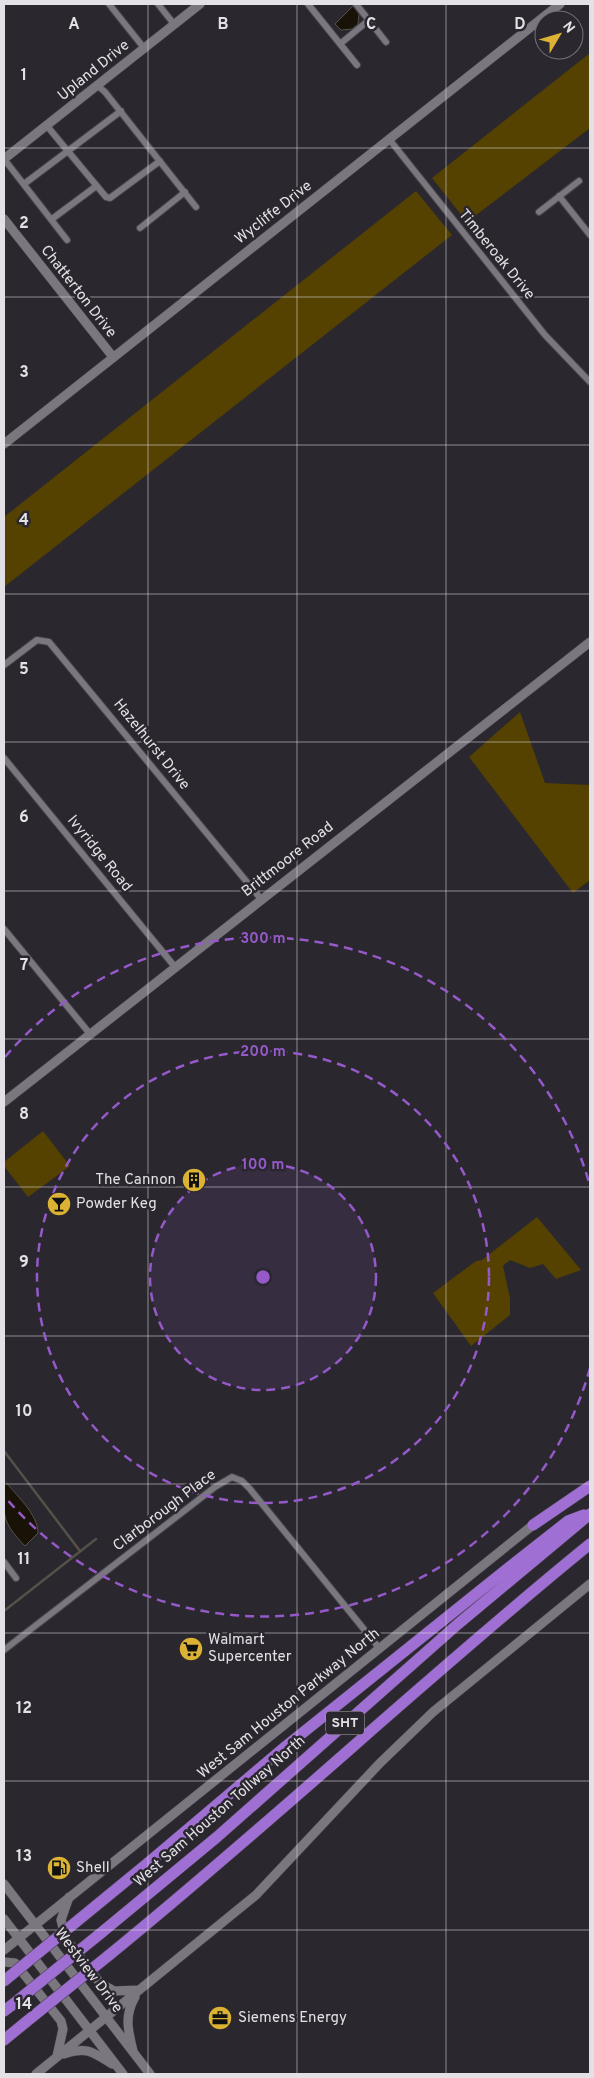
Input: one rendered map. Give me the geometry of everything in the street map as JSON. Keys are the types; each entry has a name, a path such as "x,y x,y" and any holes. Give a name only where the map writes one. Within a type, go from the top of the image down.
{"highway":[{"path":"533,1525 590,1486"},
{"path":"4,1981 148,1864 285,1747 514,1563 568,1521 590,1513"},
{"name":"West Sam Houston Tollway North","path":"8,2008 216,1837 458,1624 590,1513"},
{"name":"SHT","path":"4,2040 228,1857 460,1652 590,1544"}],"main road":[{"name":"Upland Drive","path":"4,159 200,4"},
{"name":"Wycliffe Drive","path":"4,444 560,4"},
{"name":"Chatterton Drive","path":"4,219 113,357"},
{"name":"Brittmoore Road","path":"4,1102 590,642"},
{"name":"West Sam Houston Parkway North","path":"4,1950 35,1923 380,1649 590,1479"},
{"path":"36,2074 256,1895 380,1763 433,1712 590,1584"},
{"name":"Westview Drive","path":"4,1884 105,2018 150,2074"},
{"path":"69,1896 61,1920 66,1939 100,1983 114,1991 139,1990"},
{"path":"4,1920 121,2071"},
{"path":"4,1962 15,1963 61,2021 63,2029 57,2056"},
{"path":"134,2054 126,2018 139,1990"},
{"path":"57,2056 83,2049 94,2053 121,2071"}],"street":[{"path":"110,4 144,48"},
{"path":"158,4 174,24"},
{"path":"308,4 357,65"},
{"path":"356,4 386,42"},
{"path":"340,44 369,20"},
{"path":"98,86 121,111 196,207"},
{"path":"24,184 121,111"},
{"path":"47,126 95,187 106,197 110,198 160,161"},
{"name":"Timberoak Drive","path":"389,139 545,335 590,382"},
{"path":"4,159 67,240"},
{"path":"539,212 579,181"},
{"path":"52,219 95,187"},
{"path":"140,228 184,192"},
{"path":"559,196 590,235"},
{"name":"Hazelhurst Drive","path":"4,665 37,640 49,642 261,899"},
{"name":"Ivyridge Road","path":"4,758 175,967"},
{"path":"4,929 90,1034"},
{"name":"Clarborough Place","path":"4,1650 219,1484 232,1477 242,1481 250,1489 380,1649"},
{"path":"4,1562 16,1578"}],"shaded area":[{"path":"353,6 359,14 358,24 352,29 341,30 335,24"},
{"path":"590,53 590,128 467,222 432,178 581,60 584,60"},
{"path":"416,191 452,235 4,587 4,517"},
{"path":"520,712 545,783 590,785 590,880 573,893 469,757"},
{"path":"43,1131 70,1166 28,1197 4,1166 4,1162"},
{"path":"537,1217 581,1270 556,1279 543,1264 530,1268 510,1260 503,1266 510,1298 510,1315 471,1346 433,1293 476,1261 482,1260"},
{"path":"4,1480 20,1498 37,1526 38,1533 25,1546 7,1523 4,1509"}],"waterway":[{"path":"4,1451 80,1551"},
{"path":"4,1611 96,1539"}],"place":[{"name":"The Cannon","path":"194,1180"},
{"name":"Powder Keg","path":"59,1204"},
{"name":"Walmart Supercenter","path":"191,1649"},
{"name":"Shell","path":"59,1868"},
{"name":"Siemens Energy","path":"220,2018"}]}
